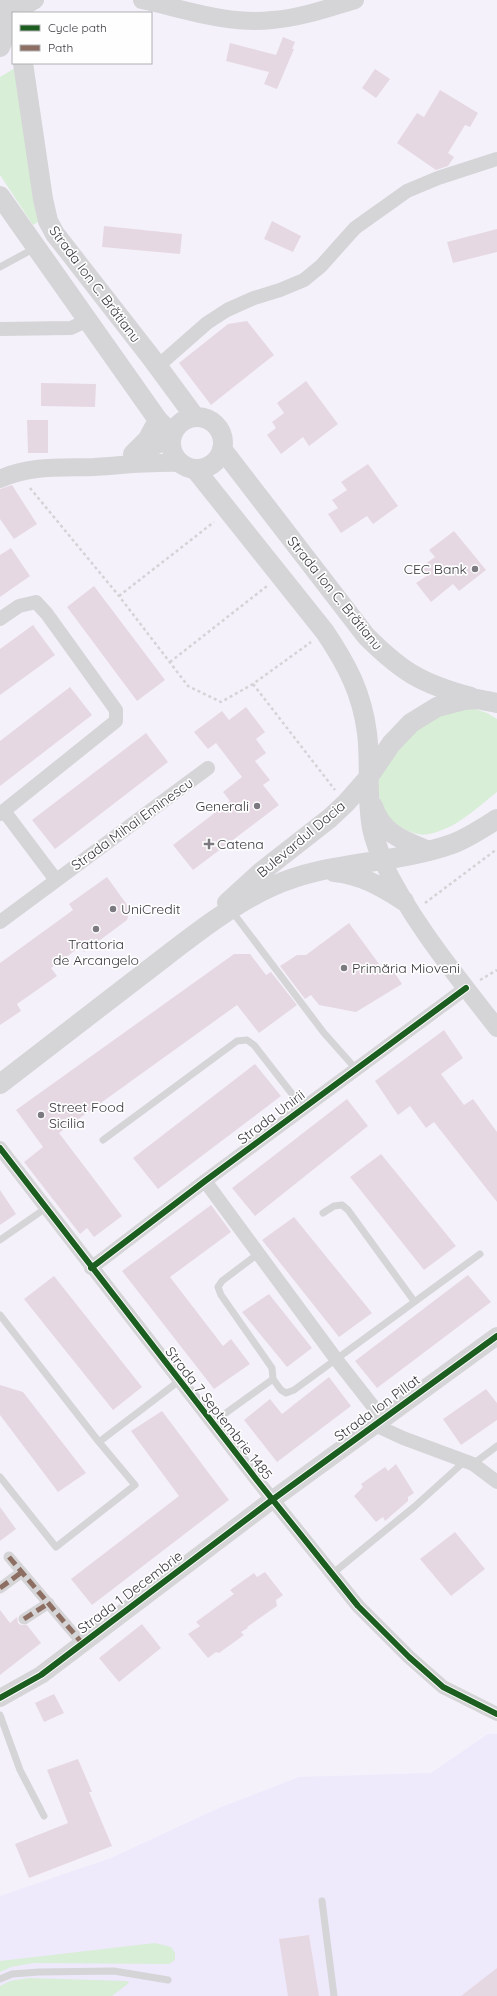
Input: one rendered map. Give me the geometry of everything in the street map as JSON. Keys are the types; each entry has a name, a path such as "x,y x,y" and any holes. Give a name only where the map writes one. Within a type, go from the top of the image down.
{"main road":[{"path":"0,47 10,19"},
{"name":"Strada Ion C. Brătianu","path":"23,64 43,199 48,221 55,234 158,366 195,417"},
{"name":"Strada Ion C. Brătianu","path":"0,196 158,420 172,437"},
{"path":"36,248 55,234"},
{"path":"188,466 210,466 218,459 222,449 222,435 216,425 208,420 195,417 183,421 172,437 172,452 188,466 228,511 325,632 347,666 359,697 367,733 368,786 372,829 382,860"},
{"path":"126,460 148,440 158,420"},
{"name":"Strada Ion C. Brătianu","path":"222,449 361,630 388,658 409,674 428,684 491,703"},
{"name":"Bulevardul Dacia","path":"183,943 261,872 368,786 391,744 411,723 437,707 464,700 491,703"},
{"path":"368,786 374,810 385,828 399,839 428,851"},
{"name":"Bulevardul Dacia","path":"0,1084 183,943 231,910 270,887 316,871 428,851 453,843 481,829 497,818"},
{"path":"316,871 339,872 362,878 384,888 408,907"}],"street":[{"path":"19,12 35,0"},
{"path":"142,0 228,19 254,21 272,20 304,14 355,0"},
{"path":"158,366 208,323 227,310 254,298 280,290 304,280 321,266 355,228 407,192 438,178 497,159"},
{"path":"0,329 50,330 71,328 88,320"},
{"path":"126,460 172,437"},
{"path":"0,479 31,469 126,460 188,466"},
{"path":"0,619 19,606 36,602 47,614 116,710 116,721 2,813 56,880"},
{"name":"Strada Mihai Eminescu","path":"0,922 208,768"},
{"path":"382,860 408,907 466,988 497,1028"},
{"name":"Strada Unirii","path":"91,1268 303,1108 466,988"},
{"name":"Strada 7 Septembrie 1485","path":"0,1148 91,1268 272,1500 358,1606 409,1657 443,1687 497,1714"},
{"name":"Strada Ion Pillat","path":"206,1181 336,1360 379,1422"},
{"name":"Strada Ion Pillat","path":"272,1500 497,1336"},
{"path":"379,1422 403,1438 469,1463 497,1482"},
{"name":"Strada 1 Decembrie","path":"0,1698 41,1675 272,1500"},
{"path":"9,1557 82,1643"},
{"path":"0,1588 22,1572"},
{"path":"24,1619 49,1603"}],"lane":[{"path":"0,267 36,248"},
{"path":"231,910 324,1033 356,1069"},
{"path":"102,1140 236,1041 247,1040 254,1045 303,1108"},
{"path":"323,1213 334,1206 342,1205 348,1210 414,1301"},
{"path":"0,1240 46,1208"},
{"path":"259,1253 222,1281 218,1287 221,1295 272,1368 272,1379 281,1390 286,1393 294,1390 336,1360 414,1301 480,1254"},
{"path":"0,1315 99,1442 135,1485 56,1547 0,1477"},
{"path":"212,1423 272,1379"},
{"path":"99,1442 179,1381"},
{"path":"332,1574 469,1463 497,1446"},
{"path":"0,1715 20,1770 44,1816"},
{"path":"322,1901 334,1996"},
{"path":"0,1979 12,1974 39,1972 114,1971 168,1980"}],"path":[{"path":"20,472 29,487 119,596 188,686 221,702 253,684 325,632"},
{"path":"119,596 228,511"},
{"path":"170,662 280,575"},
{"path":"253,684 346,803"},
{"path":"408,907 497,849"}],"shaded area":[{"path":"488,1734 497,1734 497,1996 0,1996 0,1896 111,1858 219,1808 299,1777 431,1773"}],"green space":[{"path":"15,68 38,222 33,225 0,175 0,77"},
{"path":"473,708 487,713 497,719 497,792 471,813 449,827 424,835 409,832 394,822 383,807 378,789 382,771 396,751 426,723 448,711"},
{"path":"155,1943 171,1947 175,1953 175,1960 169,1964 33,1963 11,1967 0,1972 0,1961"},
{"path":"29,1978 127,1981 129,1983 112,1996 0,1996 0,1986 10,1981"}],"building":[{"path":"283,37 295,42 292,49 294,49 277,89 264,84 269,72 226,61 230,43 276,55"},
{"path":"375,69 390,79 376,98 362,88"},
{"path":"440,90 478,113 470,127 465,125 448,153 454,157 448,166 436,170 397,143 417,113 424,117"},
{"path":"272,221 301,236 293,252 264,239"},
{"path":"104,226 182,234 180,254 102,247"},
{"path":"497,229 497,252 453,263 447,242"},
{"path":"247,321 274,355 211,405 179,363 228,324"},
{"path":"306,381 338,424 309,446 303,437 281,454 267,435 276,428 272,422 284,413 277,403"},
{"path":"41,383 96,384 95,407 41,406"},
{"path":"27,420 48,420 48,453 28,453"},
{"path":"368,464 398,506 373,524 367,516 341,533 328,514 338,508 332,500 347,490 341,482"},
{"path":"12,485 37,524 14,539 0,519 0,489"},
{"path":"454,531 486,570 459,591 453,584 431,602 416,583 428,575 421,567 435,557 429,550"},
{"path":"11,548 30,576 0,597 0,555"},
{"path":"94,586 165,680 137,701 67,607"},
{"path":"33,625 55,655 0,695 0,649"},
{"path":"70,687 92,715 0,786 0,741"},
{"path":"246,707 265,732 256,739 266,753 255,761 270,780 263,785 279,805 193,870 173,845 230,801 223,792 242,777 216,743 208,749 194,732 222,711 229,720"},
{"path":"146,733 168,762 55,849 32,820"},
{"path":"107,877 130,909 127,920 84,952 80,947 51,968 57,976 17,1004 21,1011 0,1025 0,963 73,910 69,904"},
{"path":"349,923 382,968 392,969 402,984 356,1012 319,1005 311,995 305,999 280,966 297,955 306,955"},
{"path":"234,954 250,954 266,975 271,972 297,1005 259,1033 237,1005 59,1133 122,1216 94,1237 87,1228 80,1234 24,1162 43,1147 16,1110"},
{"path":"444,1030 463,1058 441,1074 464,1105 473,1099 497,1132 497,1202 434,1122 426,1128 410,1106 398,1115 375,1081"},
{"path":"255,1064 281,1096 158,1189 133,1158"},
{"path":"347,1099 368,1126 255,1216 232,1188"},
{"path":"381,1154 456,1246 424,1270 350,1177"},
{"path":"0,1190 16,1214 0,1225"},
{"path":"211,1205 231,1232 170,1277 223,1346 231,1339 250,1364 214,1389 122,1271"},
{"path":"294,1217 372,1313 339,1337 262,1240"},
{"path":"468,1275 491,1302 377,1388 355,1361"},
{"path":"54,1276 142,1387 113,1410 24,1299"},
{"path":"269,1294 312,1348 287,1367 242,1312"},
{"path":"329,1377 351,1406 277,1462 244,1420 270,1399 282,1414"},
{"path":"0,1385 23,1392 86,1473 58,1492 0,1415"},
{"path":"486,1389 497,1403 497,1420 461,1445 443,1419"},
{"path":"162,1411 229,1500 92,1605 71,1579 179,1496 131,1431"},
{"path":"396,1464 414,1493 408,1497 408,1501 385,1521 383,1517 376,1522 354,1496 363,1487 361,1484 385,1467 388,1471"},
{"path":"0,1507 16,1529 0,1541"},
{"path":"455,1532 485,1569 451,1596 420,1559"},
{"path":"265,1572 283,1595 276,1600 277,1606 241,1632 244,1635 219,1653 216,1652 208,1658 188,1634 200,1626 196,1622 234,1594 230,1590 254,1573 257,1577"},
{"path":"0,1610 10,1623 17,1617 18,1623 21,1625 27,1625 41,1643 0,1675"},
{"path":"142,1624 161,1648 119,1682 99,1658"},
{"path":"54,1694 64,1713 44,1722 35,1703"},
{"path":"78,1759 92,1792 89,1792 112,1846 29,1878 15,1844 68,1823 47,1770"},
{"path":"309,1935 319,1996 288,1996 279,1939"},
{"path":"497,1968 497,1996 461,1996"}],"marked path":[{"path":"9,1557 82,1643"},
{"path":"0,1588 22,1572"},
{"path":"24,1619 49,1603"}],"cycle path":[{"path":"91,1268 205,1181 466,988"},
{"path":"0,1148 256,1479 358,1606 409,1657 443,1687 497,1714"},
{"path":"0,1698 41,1675 272,1500 497,1336"}],"place":[{"name":"CEC Bank","path":"475,569"},
{"name":"Generali","path":"257,806"},
{"name":"Catena","path":"209,844"},
{"name":"UniCredit","path":"113,909"},
{"name":"Trattoria de Arcangelo","path":"96,929"},
{"name":"Primăria Mioveni","path":"344,968"},
{"name":"Street Food Sicilia","path":"41,1115"}]}
